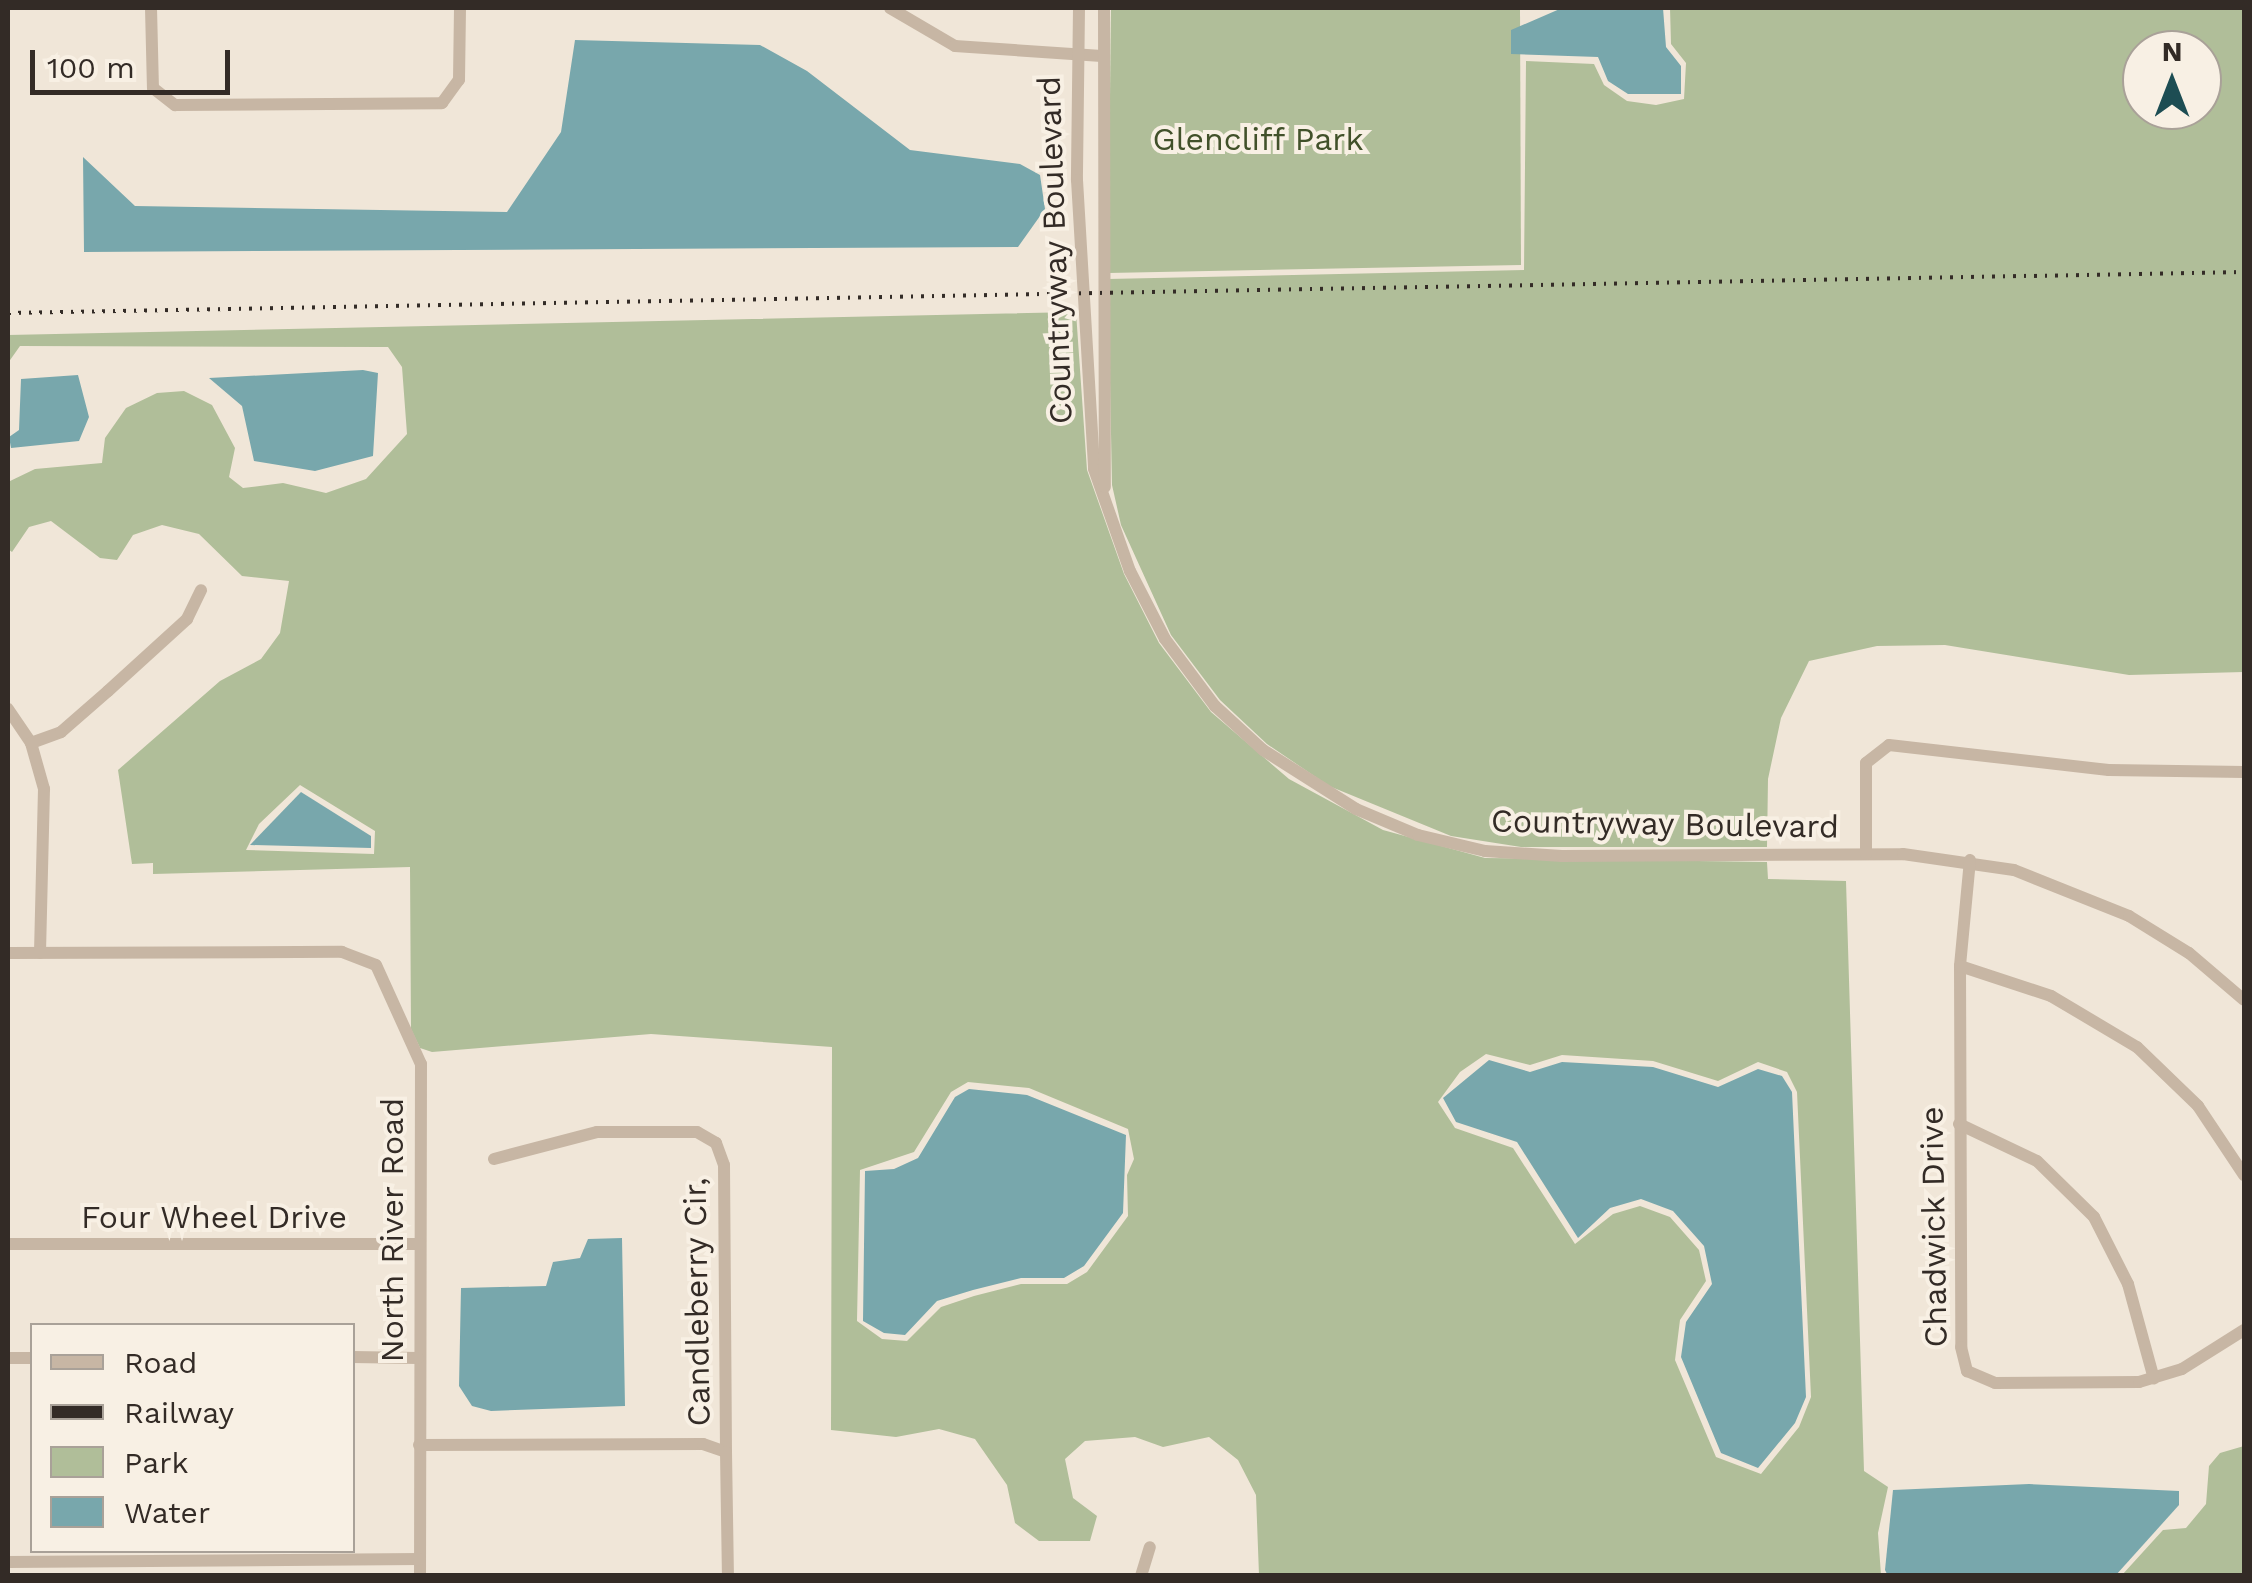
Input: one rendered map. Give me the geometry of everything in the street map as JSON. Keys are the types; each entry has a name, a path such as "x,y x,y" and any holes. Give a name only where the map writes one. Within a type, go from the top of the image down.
{"street":[{"path":"151,8 153,88 175,106 442,103 459,80 460,8"},
{"path":"890,8 956,46 1102,56"},
{"name":"Countryway Boulevard","path":"1079,8 1076,56 1086,412 1094,468 1105,487 1130,571 1165,639 1206,694 1278,762 1356,810 1450,844 1520,855 1866,854 1970,860 2055,882 2130,916 2189,953 2244,1000"},
{"name":"Countryway Boulevard","path":"1104,8 1105,487"},
{"path":"31,743 60,732 187,620 201,590"},
{"path":"8,709 31,743 44,789 40,953"},
{"path":"1866,854 1866,763 1888,746 2109,770 2244,772"},
{"name":"Chadwick Drive","path":"1970,860 1960,966 1959,1124 1961,1348 1967,1372 1995,1383 2154,1379 2244,1330"},
{"name":"North River Road","path":"8,953 342,952 376,965 421,1064 420,1576"},
{"path":"1960,966 2051,996 2137,1046 2198,1106 2244,1174"},
{"path":"1959,1124 2037,1161 2094,1218 2128,1284 2154,1379"},
{"name":"Candleberry Cir,","path":"494,1159 598,1132 697,1132 716,1144 724,1165 726,1452"},
{"name":"Four Wheel Drive","path":"8,1244 420,1244"},
{"path":"355,1357 418,1358"},
{"path":"419,1445 703,1444 726,1452 728,1576"},
{"path":"1141,1576 1150,1546"},
{"path":"8,1562 420,1559"}],"green space":[{"name":"Glencliff Park","path":"1111,8 1520,8 1521,265 1108,273"},
{"path":"1670,8 2244,8 2244,672 2129,675 1945,645 1877,646 1809,661 1781,718 1768,779 1767,847 1521,847 1451,836 1329,786 1267,744 1220,700 1171,635 1121,525 1112,485 1108,279 1524,270 1526,61 1594,64 1604,85 1627,101 1656,105 1684,99 1686,63 1671,44"},
{"path":"1076,312 1087,470 1124,574 1159,643 1211,712 1289,779 1383,830 1485,858 1767,862 1768,879 1846,881 1864,1471 1888,1487 1878,1533 1881,1575 1259,1575 1256,1495 1238,1460 1209,1437 1163,1447 1135,1437 1085,1441 1065,1459 1073,1498 1097,1516 1090,1541 1039,1541 1015,1523 1007,1485 975,1439 939,1429 896,1437 831,1430 832,1047 651,1034 432,1052 420,1048 411,1029 410,867 153,874 153,863 132,864 118,770 220,681 261,659 280,633 289,581 242,576 199,534 162,525 133,535 117,560 100,558 51,521 29,527 12,552 8,549 8,482 35,469 102,463 105,438 126,408 157,393 184,391 212,405 235,448 229,477 243,488 283,483 326,493 366,479 407,434 402,367 388,347 20,346 8,363 8,335","holes":["300,785 375,831 374,854 246,850 259,824","1486,1054 1530,1065 1562,1055 1653,1061 1718,1081 1758,1062 1787,1072 1797,1092 1811,1397 1799,1427 1761,1474 1716,1457 1675,1360 1680,1320 1706,1281 1699,1250 1670,1217 1640,1206 1613,1214 1575,1244 1513,1148 1455,1128 1438,1102 1460,1072","968,1082 1029,1088 1128,1129 1134,1159 1127,1175 1128,1216 1087,1272 1067,1284 1021,1284 974,1296 941,1307 907,1341 882,1339 857,1321 860,1170 914,1152 951,1092"]},
{"path":"2244,1446 2244,1575 2122,1575 2163,1530 2186,1528 2206,1504 2209,1466 2220,1453"}],"water":[{"path":"1562,8 1663,8 1666,47 1681,66 1681,94 1628,94 1608,81 1598,57 1511,54 1511,30"},
{"path":"575,40 760,45 807,71 910,150 1020,164 1040,175 1045,209 1018,247 84,252 83,157 135,206 507,212 561,132"},
{"path":"363,370 378,373 373,456 315,471 254,461 242,406 209,378"},
{"path":"78,375 89,417 79,441 11,448 9,437 19,430 21,379"},
{"path":"301,792 371,836 371,848 250,845"},
{"path":"1489,1060 1530,1072 1562,1062 1653,1067 1718,1087 1758,1069 1782,1076 1792,1092 1806,1397 1795,1423 1758,1468 1721,1453 1681,1357 1686,1322 1712,1284 1704,1246 1673,1211 1641,1199 1610,1208 1578,1238 1517,1142 1456,1122 1443,1098"},
{"path":"969,1089 1027,1095 1126,1135 1123,1213 1084,1266 1064,1278 1021,1278 937,1301 905,1335 884,1333 863,1321 865,1171 894,1169 918,1158 955,1097"},
{"path":"622,1238 625,1406 491,1411 472,1406 459,1386 461,1288 546,1286 553,1262 580,1258 588,1239"},
{"path":"2029,1484 2179,1491 2179,1505 2116,1575 1888,1576 1885,1570 1893,1490"}],"railway":[{"path":"8,313 2244,272"}]}
